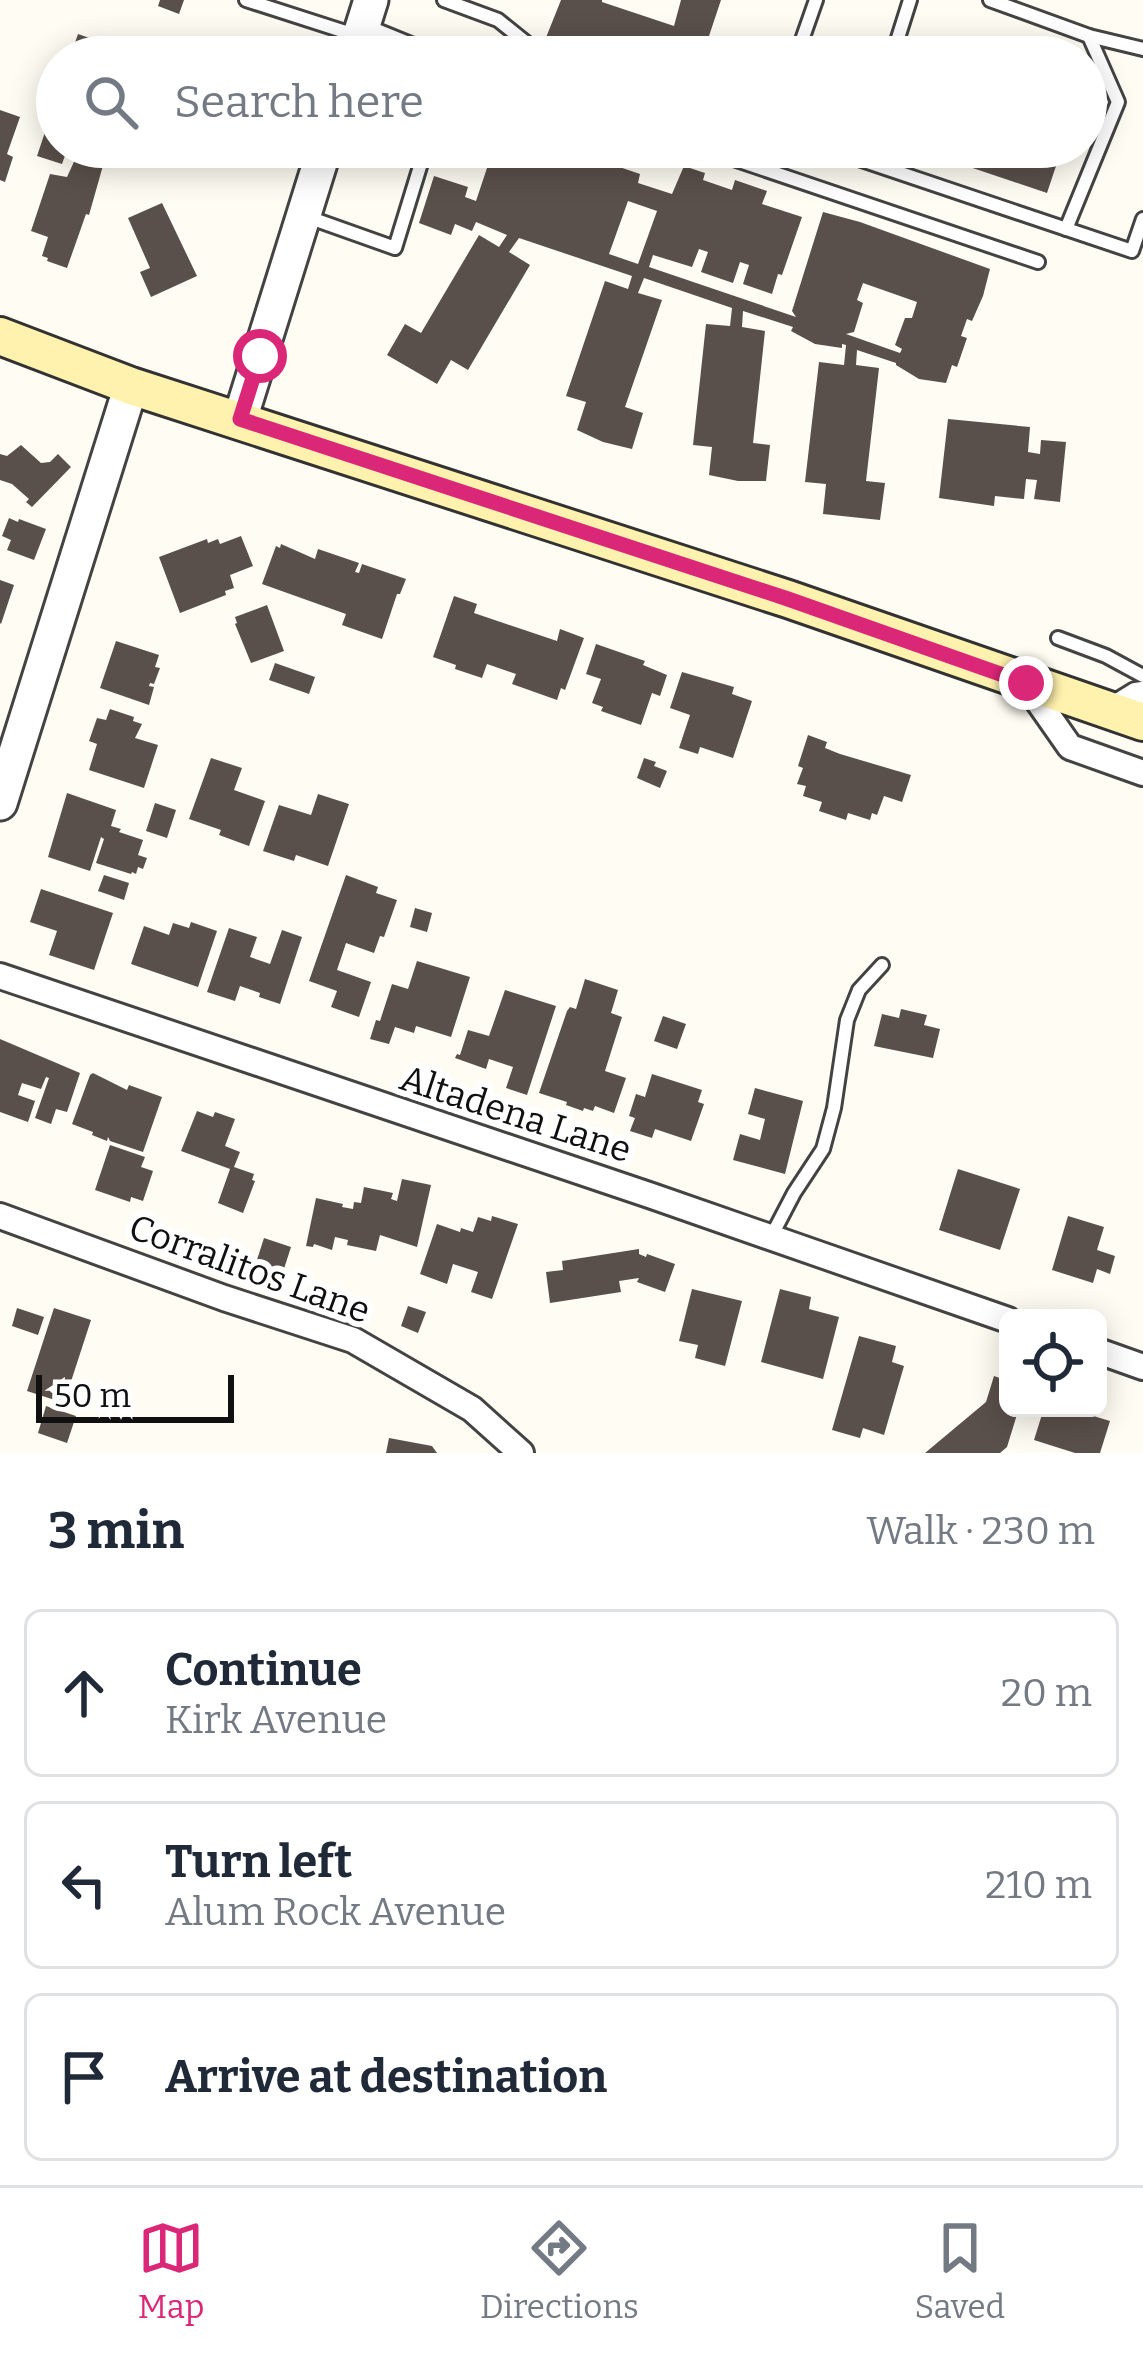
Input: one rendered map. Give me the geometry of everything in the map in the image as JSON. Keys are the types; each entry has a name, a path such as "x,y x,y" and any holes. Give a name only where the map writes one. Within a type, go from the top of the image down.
{"main road":[{"path":"0,336 131,386 788,599 1127,717"}],"street":[{"path":"240,419 319,168"},
{"path":"0,803 131,386"},
{"path":"1026,683 1070,747 1143,772"},
{"path":"1127,717 1136,695 1143,694"},
{"name":"Altadena Lane","path":"0,976 999,1317"},
{"name":"Corralitos Lane","path":"0,1216 353,1340 472,1409 521,1453"},
{"path":"1107,1354 1143,1367"}],"lane":[{"path":"246,0 362,29"},
{"path":"444,0 498,20 518,36"},
{"path":"803,36 816,0"},
{"path":"899,36 910,0"},
{"path":"991,0 1089,36"},
{"path":"1107,40 1143,49"},
{"path":"1107,77 1118,102 1107,129"},
{"path":"304,215 395,248 420,168"},
{"path":"760,168 1038,262"},
{"path":"903,168 1132,251 1143,219"},
{"path":"1066,229 1091,168"},
{"path":"1058,638 1143,676"},
{"path":"771,1237 823,1149 847,1020 859,990 882,965"}],"building":[{"path":"160,0 184,0 179,14 158,6"},
{"path":"561,0 602,0 674,26 681,0 721,0 709,36 547,36"},
{"path":"0,110 20,117 7,154 13,157 5,182 0,180"},
{"path":"71,168 102,168 67,268 42,256 48,237 31,231 50,174 67,177"},
{"path":"487,168 622,168 640,174 638,183 672,194 683,168 690,168 705,173 703,180 732,190 735,180 767,191 762,204 802,217 772,294 743,284 749,265 740,262 733,283 701,272 708,252 699,249 692,267 653,255 649,267 796,317 792,311 823,212 990,269 983,296 961,336 967,338 957,367 952,365 946,383 919,379 896,363 857,350 856,365 879,368 866,481 885,483 880,520 823,514 826,484 805,482 819,362 844,365 846,345 815,344 791,331 793,327 743,311 742,327 765,331 753,443 770,445 766,481 709,475 712,447 693,445 706,324 730,326 732,308 644,278 638,293 662,300 625,407 643,413 632,449 577,430 586,402 566,396 605,281 628,289 632,276 519,238 509,252 530,265 468,370 451,360 437,384 387,355 405,324 421,333 479,235 499,247 507,235 476,222 472,231 455,224 451,235 419,223 434,176 468,187 465,197 476,201","holes":["628,201 657,211 638,264 609,254","863,283 917,302 895,345 902,349 900,353 846,334 854,332 863,303 857,300"]},
{"path":"973,168 1055,168 1047,193"},
{"path":"162,203 197,276 151,297 140,272 150,268 128,218"},
{"path":"948,419 1030,427 1028,452 1040,454 1041,440 1066,442 1060,502 1034,499 1037,480 1026,479 1024,499 995,496 994,506 939,498"},
{"path":"21,445 41,463 58,454 71,467 32,507 12,484 0,480 0,454 7,456"},
{"path":"9,518 46,529 34,560 7,550 11,540 2,536"},
{"path":"241,536 253,566 230,575 234,588 225,591 226,595 180,613 159,557 207,539 208,543 218,539 220,544"},
{"path":"276,546 315,559 318,549 359,563 355,572 359,573 362,564 406,579 382,639 342,625 346,614 262,584"},
{"path":"0,580 14,585 1,624 0,623"},
{"path":"454,596 477,604 474,613 557,641 560,629 584,638 557,700 512,684 516,674 487,664 482,678 433,657"},
{"path":"267,605 284,651 251,663 235,617"},
{"path":"116,641 159,655 155,667 160,668 149,686 154,687 149,705 100,688"},
{"path":"596,644 645,661 643,665 667,675 660,696 652,693 641,725 601,711 603,707 592,703 601,679 586,674"},
{"path":"275,663 315,677 309,694 269,680"},
{"path":"682,672 734,687 732,694 752,701 733,758 700,747 698,754 679,748 690,715 670,708"},
{"path":"110,709 142,724 135,738 158,745 144,788 89,770 97,744 89,741 97,718 106,720"},
{"path":"808,735 827,742 825,748 840,754 911,775 902,802 884,796 870,820 848,813 846,820 819,811 822,802 803,796 806,786 797,784"},
{"path":"211,758 242,768 234,790 265,801 249,846 189,819"},
{"path":"644,758 667,771 660,788 637,778"},
{"path":"67,793 116,810 111,826 143,840 138,855 147,858 143,869 138,867 131,874 96,863 101,837 90,871 48,857"},
{"path":"318,794 349,804 328,866 263,851 279,805 311,815"},
{"path":"155,803 176,810 167,838 146,831"},
{"path":"104,875 129,883 124,900 98,891"},
{"path":"346,875 397,900 374,953 346,943 337,970 371,982 359,1017 331,1007 337,991 309,981"},
{"path":"41,889 113,913 94,970 49,955 57,931 30,922"},
{"path":"415,908 432,913 427,932 410,927"},
{"path":"191,922 217,931 198,987 131,964 144,926 169,935 173,923 189,928"},
{"path":"229,928 257,937 250,957 270,964 282,930 302,937 280,1004 240,986 235,1001 207,992"},
{"path":"417,961 470,977 451,1037 416,1026 414,1033 395,1027 389,1044 370,1039 392,984 408,989"},
{"path":"585,979 618,990 611,1013 622,1017 605,1071 626,1078 614,1113 595,1106 593,1111 583,1111 539,1093 567,1011 576,1009"},
{"path":"505,990 556,1006 527,1095 506,1088 513,1067 489,1059 486,1069 455,1058 468,1030 489,1036"},
{"path":"901,1009 927,1015 924,1025 940,1029 933,1058 874,1046 882,1014 899,1018"},
{"path":"663,1016 686,1024 677,1049 654,1041"},
{"path":"0,1039 80,1073 67,1112 56,1109 51,1124 35,1118 46,1077 41,1089 22,1083 18,1095 35,1101 28,1122 0,1112"},
{"path":"93,1073 127,1090 129,1085 162,1097 143,1152 72,1124"},
{"path":"652,1074 702,1090 698,1102 704,1104 691,1141 655,1129 652,1138 630,1131 636,1094 645,1097"},
{"path":"755,1088 803,1101 785,1174 733,1160 740,1134 760,1140 765,1119 748,1114"},
{"path":"197,1111 235,1119 225,1146 240,1152 234,1167 254,1174 255,1181 243,1213 218,1203 230,1169 181,1151"},
{"path":"110,1145 145,1157 141,1167 153,1171 143,1201 131,1197 130,1202 95,1190"},
{"path":"958,1169 1020,1189 1000,1250 939,1230"},
{"path":"402,1179 431,1185 417,1247 380,1235 376,1251 347,1245 348,1240 335,1237 332,1250 306,1246 316,1198 353,1209 354,1202 361,1203 364,1187 393,1193 391,1199 397,1201"},
{"path":"492,1216 518,1224 492,1299 471,1292 478,1272 453,1264 447,1284 420,1274 437,1224 473,1232 478,1217 491,1221"},
{"path":"1068,1216 1104,1227 1097,1250 1115,1256 1110,1274 1097,1269 1093,1283 1052,1270"},
{"path":"264,1238 291,1247 282,1275 255,1266"},
{"path":"639,1249 646,1257 675,1264 665,1292 637,1282 639,1278 619,1281 621,1292 550,1303 546,1272 563,1270 562,1261"},
{"path":"692,1289 742,1301 725,1366 695,1358 698,1345 679,1341"},
{"path":"780,1289 811,1297 809,1309 839,1317 823,1379 761,1362"},
{"path":"408,1306 426,1312 418,1333 401,1326"},
{"path":"17,1308 44,1317 38,1335 12,1326"},
{"path":"54,1308 91,1320 64,1403 27,1391"},
{"path":"859,1336 896,1346 892,1362 904,1366 884,1435 863,1428 860,1438 832,1430"},
{"path":"994,1376 999,1378 999,1417 1016,1417 1007,1447 1000,1453 925,1453 986,1402"},
{"path":"46,1406 76,1416 67,1443 38,1433"},
{"path":"1041,1417 1110,1421 1100,1453 1075,1453 1034,1440"},
{"path":"389,1438 432,1446 437,1453 386,1453"}],"route":[{"path":"260,356 240,419 788,599 1026,683"}]}
